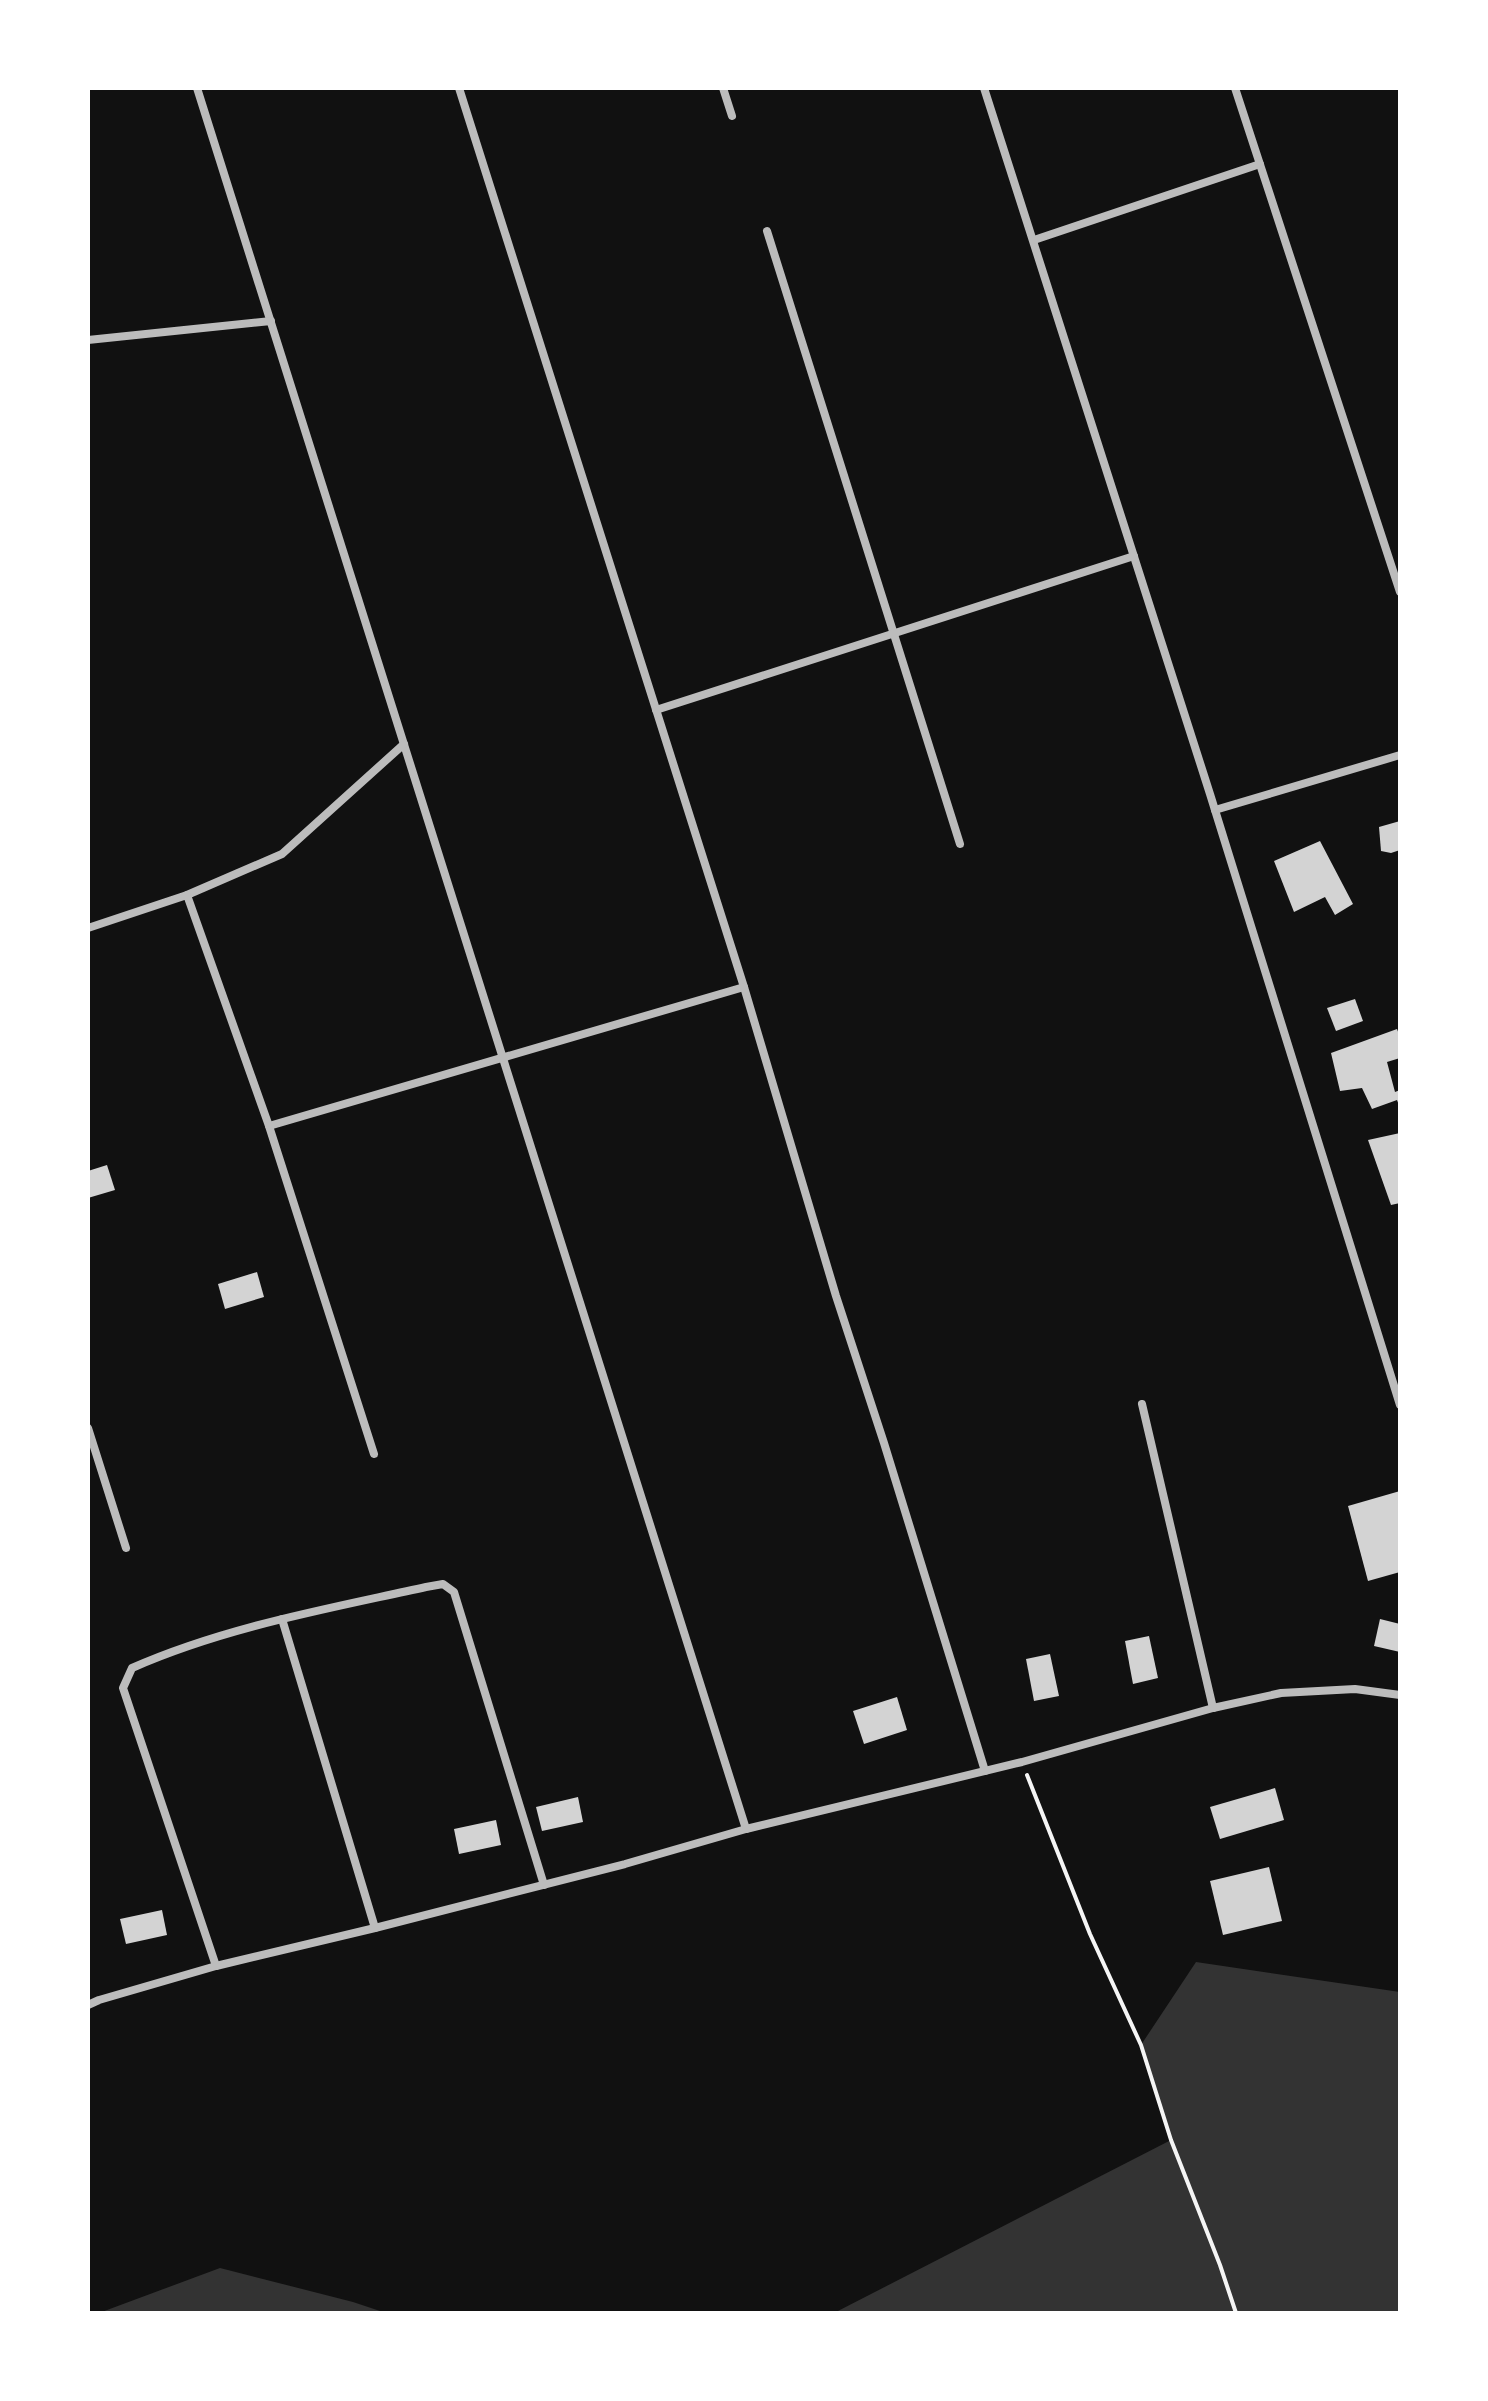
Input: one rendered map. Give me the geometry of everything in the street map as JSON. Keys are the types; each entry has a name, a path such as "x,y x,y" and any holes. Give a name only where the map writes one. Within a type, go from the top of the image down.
{"street":[{"path":"197,88 746,1829"},
{"path":"459,88 744,987 836,1296 985,1771"},
{"path":"723,88 732,116"},
{"path":"984,88 1215,810 1400,1405"},
{"path":"1235,88 1400,592"},
{"path":"1034,240 1260,164"},
{"path":"767,231 960,844"},
{"path":"88,340 271,321"},
{"path":"656,710 1134,556"},
{"path":"88,928 187,895 282,854 404,744"},
{"path":"1215,810 1400,755"},
{"path":"187,895 269,1126 374,1454"},
{"path":"269,1126 744,987"},
{"path":"1142,1404 1213,1708"},
{"path":"88,1428 126,1548"},
{"path":"216,1966 123,1688 132,1668 175,1649 282,1619 443,1584 454,1592 544,1885"},
{"path":"282,1619 375,1928"},
{"path":"88,2005 216,1966 544,1885 746,1829 1022,1762 1213,1708 1281,1693 1355,1689 1400,1695"}],"path":[{"path":"1022,1762 1090,1934 1141,2045 1171,2140 1236,2313"}],"shaded area":[{"path":"1196,1962 1400,1992 1400,2313 834,2313 1171,2140 1141,2045"},
{"path":"220,2268 353,2302 386,2313 99,2313"}],"building":[{"path":"1400,821 1400,850 1391,853 1381,851 1379,827"},
{"path":"1320,841 1353,904 1335,915 1325,897 1294,912 1274,861"},
{"path":"1355,999 1363,1021 1336,1031 1327,1008"},
{"path":"1397,1029 1400,1058 1387,1062 1395,1092 1400,1090 1400,1108 1397,1100 1372,1109 1362,1088 1340,1091 1331,1053"},
{"path":"1400,1133 1400,1203 1391,1205 1368,1140"},
{"path":"107,1165 115,1190 88,1198 88,1171"},
{"path":"257,1272 264,1297 225,1309 218,1284"},
{"path":"1400,1491 1400,1572 1368,1581 1348,1506"},
{"path":"1380,1619 1400,1624 1400,1652 1374,1646"},
{"path":"1149,1636 1158,1678 1133,1684 1125,1641"},
{"path":"1050,1654 1059,1696 1034,1701 1026,1659"},
{"path":"897,1697 907,1730 864,1744 853,1711"},
{"path":"1275,1788 1284,1820 1220,1839 1210,1807"},
{"path":"578,1797 583,1822 542,1831 536,1807"},
{"path":"496,1820 501,1845 459,1854 454,1829"},
{"path":"1269,1867 1282,1921 1223,1935 1210,1881"},
{"path":"162,1910 167,1935 126,1944 120,1919"}]}
